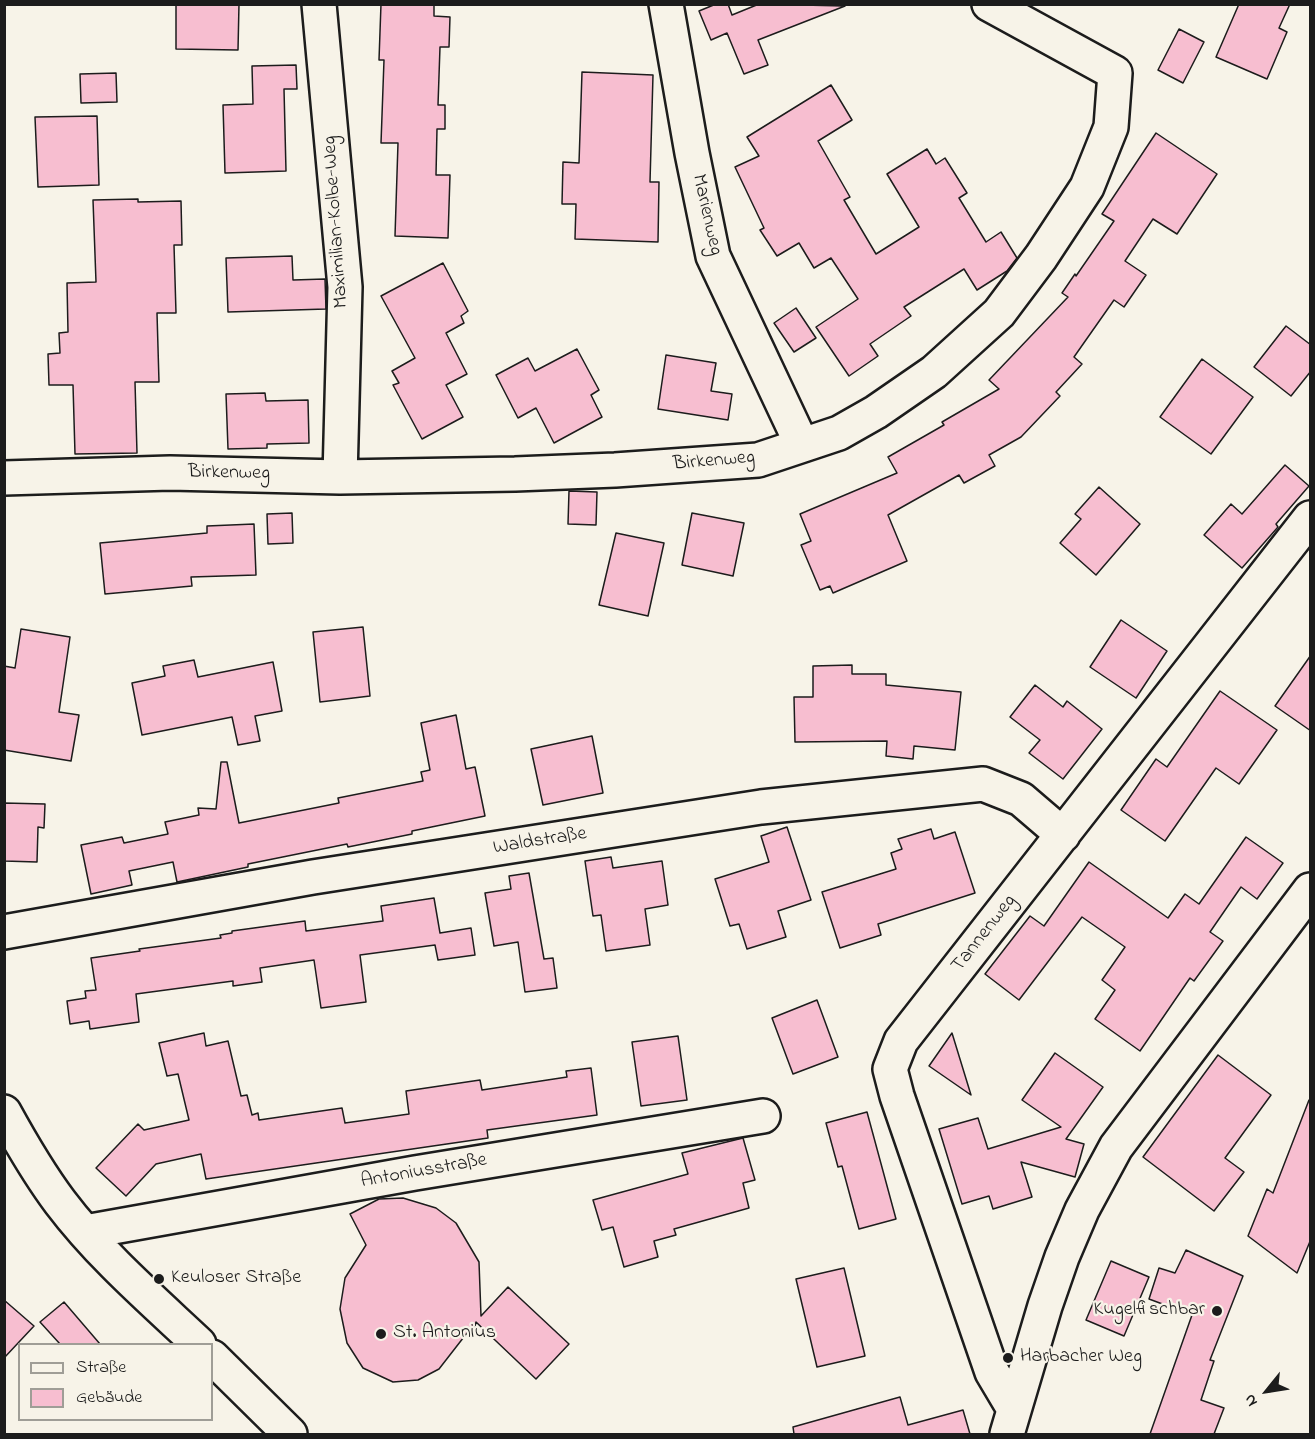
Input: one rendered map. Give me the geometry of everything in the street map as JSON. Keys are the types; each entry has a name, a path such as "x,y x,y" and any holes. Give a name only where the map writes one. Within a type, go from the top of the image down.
{"street":[{"name":"Maximilian-Kolbe-Weg","path":"319,4 345,287 340,477"},
{"name":"Marienweg","path":"666,4 692,153 713,255 802,445"},
{"name":"Birkenweg","path":"4,478 170,473 340,477 515,474 758,460 839,433 876,412 934,372 999,313 1041,257 1088,187 1111,127 1114,73 989,4"},
{"name":"Tannenweg","path":"1010,1421 905,1119 890,1069 901,1041 1311,518"},
{"name":"Waldstraße","path":"4,932 313,877 761,807 983,784 1021,799 1063,835"},
{"path":"1010,1421 1062,1257 1082,1210 1116,1147 1311,890"},
{"name":"Antoniusstraße","path":"85,1232 415,1173 763,1116"},
{"path":"7,1124 54,1194 85,1232 198,1343"},
{"path":"213,1358 290,1434"}],"building":[{"path":"176,4 239,4 238,50 176,49"},
{"path":"381,4 434,4 434,16 450,17 449,47 440,47 438,105 445,105 445,129 437,129 436,175 450,175 448,238 395,236 398,143 381,143 384,60 379,60"},
{"path":"716,4 728,4 732,15 759,4 845,6 758,40 768,65 744,74 727,33 711,40 699,11"},
{"path":"1239,4 1290,4 1279,28 1287,32 1267,79 1216,57"},
{"path":"1179,29 1204,42 1183,83 1158,70"},
{"path":"296,65 297,89 284,89 286,171 225,173 223,105 253,104 252,66"},
{"path":"582,72 653,75 650,182 659,182 658,242 575,239 576,204 562,204 563,162 579,163"},
{"path":"116,73 117,102 81,103 80,74"},
{"path":"831,85 852,120 818,141 850,197 844,200 876,254 919,227 887,174 927,149 936,164 945,158 967,193 959,198 986,242 1001,232 1017,258 1007,271 977,290 964,269 904,307 911,316 870,344 878,356 849,376 816,327 858,299 831,258 814,268 799,243 777,256 760,230 764,228 735,167 759,156 747,137"},
{"path":"97,116 99,185 38,187 35,117"},
{"path":"1156,133 1217,174 1177,234 1153,219 1125,261 1146,275 1124,307 1114,300 1074,357 1082,364 1056,392 1060,396 1021,437 989,455 995,466 964,483 959,475 888,515 907,561 833,593 830,586 820,590 801,545 811,541 800,514 897,473 888,457 944,425 942,422 999,389 989,380 1068,297 1062,293 1114,221 1102,214"},
{"path":"138,199 138,202 181,201 182,245 174,245 176,313 157,313 159,382 135,382 137,453 75,454 73,385 49,385 48,354 60,353 59,333 68,332 67,283 96,282 93,200"},
{"path":"292,256 293,280 325,279 326,309 228,312 226,258"},
{"path":"443,263 468,311 461,316 464,323 446,333 467,374 446,385 463,417 422,439 393,385 399,383 392,371 415,358 381,296"},
{"path":"796,308 816,338 794,352 774,323"},
{"path":"1286,326 1311,345 1311,371 1291,396 1254,367"},
{"path":"577,349 599,390 591,395 602,417 554,443 536,408 518,418 496,375 528,358 535,371"},
{"path":"666,355 716,363 711,391 732,394 728,420 658,409"},
{"path":"1202,359 1253,397 1211,454 1160,417"},
{"path":"265,393 266,401 308,400 309,443 267,444 267,448 228,449 226,394"},
{"path":"1285,465 1309,486 1276,524 1278,527 1242,568 1204,535 1231,504 1242,514"},
{"path":"1099,487 1140,524 1096,575 1060,543 1081,519 1075,514"},
{"path":"569,491 597,492 596,525 568,524"},
{"path":"292,513 293,543 268,544 267,514"},
{"path":"692,513 744,523 733,576 682,565"},
{"path":"254,524 256,575 191,577 192,586 105,594 100,543 207,533 207,526"},
{"path":"616,533 664,543 648,616 599,605"},
{"path":"1121,620 1167,651 1136,698 1090,667"},
{"path":"363,627 370,696 320,702 313,632"},
{"path":"21,629 70,637 59,712 79,715 71,761 4,750 4,666 15,668"},
{"path":"1311,655 1311,731 1275,706"},
{"path":"194,660 198,677 273,662 282,711 255,716 260,741 238,745 232,717 142,735 132,683 165,676 163,666"},
{"path":"852,665 852,674 886,674 886,685 961,692 955,750 914,746 913,759 886,756 887,741 795,742 794,697 813,697 813,666"},
{"path":"1035,685 1063,707 1067,701 1102,729 1063,779 1029,753 1040,740 1010,717"},
{"path":"1220,691 1277,730 1239,784 1216,768 1165,841 1121,810 1156,759 1167,767"},
{"path":"456,715 466,769 475,767 485,816 348,847 347,844 248,864 248,867 177,882 173,862 129,871 132,885 91,894 81,845 122,837 124,843 168,834 165,822 199,815 198,808 216,809 221,762 227,762 239,823 339,803 338,798 423,781 421,772 430,770 421,723"},
{"path":"592,736 603,793 543,805 531,749"},
{"path":"4,803 45,804 44,828 38,827 37,862 4,861"},
{"path":"787,827 811,900 778,911 786,937 747,949 739,924 730,926 715,879 769,862 761,836"},
{"path":"931,829 934,839 955,832 975,893 878,924 881,935 840,948 822,892 896,869 891,853 902,849 898,839"},
{"path":"1246,837 1283,863 1257,899 1241,887 1210,932 1223,941 1194,981 1190,978 1140,1051 1095,1019 1115,990 1102,980 1125,947 1082,917 1019,1000 985,974 1030,916 1044,926 1089,862 1168,918 1185,894 1199,904"},
{"path":"611,857 613,868 662,861 668,905 645,909 650,945 606,951 601,915 593,916 585,861"},
{"path":"529,873 544,959 553,958 557,988 525,992 518,942 494,946 485,893 511,889 509,876"},
{"path":"434,898 440,933 471,928 475,955 438,960 435,945 360,955 366,1002 321,1008 314,960 260,968 262,982 233,986 233,981 136,994 139,1022 90,1029 89,1021 70,1024 67,1001 86,998 85,991 96,990 91,958 221,938 220,935 232,933 232,931 305,921 306,931 383,921 381,906"},
{"path":"817,1000 838,1057 793,1074 772,1018"},
{"path":"204,1033 206,1046 228,1041 241,1096 247,1095 252,1115 258,1113 259,1120 342,1108 345,1123 409,1114 406,1091 480,1080 482,1090 567,1077 566,1071 591,1068 597,1115 487,1130 488,1138 206,1179 201,1154 156,1164 126,1196 96,1168 138,1124 144,1130 189,1120 178,1074 167,1076 159,1043"},
{"path":"952,1033 971,1095 929,1066"},
{"path":"678,1036 687,1100 641,1106 632,1042"},
{"path":"1055,1053 1103,1087 1066,1139 1084,1144 1075,1177 1021,1162 1032,1197 993,1209 989,1196 962,1204 939,1129 978,1118 988,1149 1061,1127 1022,1100"},
{"path":"1218,1055 1271,1095 1225,1158 1244,1172 1214,1211 1143,1157"},
{"path":"1309,1100 1311,1100 1311,1239 1297,1273 1248,1236 1267,1189 1273,1193"},
{"path":"867,1112 896,1219 859,1229 842,1166 838,1167 826,1123"},
{"path":"743,1138 755,1180 743,1183 749,1208 674,1229 676,1235 654,1241 658,1257 624,1267 613,1227 602,1230 593,1200 688,1174 682,1153"},
{"path":"403,1198 436,1208 456,1223 479,1262 481,1316 508,1287 569,1344 536,1379 476,1322 473,1335 467,1333 439,1369 418,1380 393,1382 363,1368 347,1343 340,1309 345,1278 366,1245 350,1214 379,1199"},
{"path":"1186,1250 1243,1276 1210,1360 1214,1361 1201,1400 1224,1408 1214,1434 1150,1434 1192,1315 1149,1299 1159,1268 1175,1273"},
{"path":"1111,1261 1149,1277 1124,1336 1086,1320"},
{"path":"844,1268 865,1356 817,1367 796,1279"},
{"path":"4,1300 34,1326 4,1358"},
{"path":"64,1302 99,1343 59,1343 40,1322"},
{"path":"900,1397 908,1425 963,1410 970,1434 794,1434 793,1427"}],"place":[{"name":"Keuloser Straße","path":"159,1279"},
{"name":"Kugelfischbar","path":"1217,1311"},
{"name":"St. Antonius","path":"381,1334"},
{"name":"Harbacher Weg","path":"1008,1358"}]}
